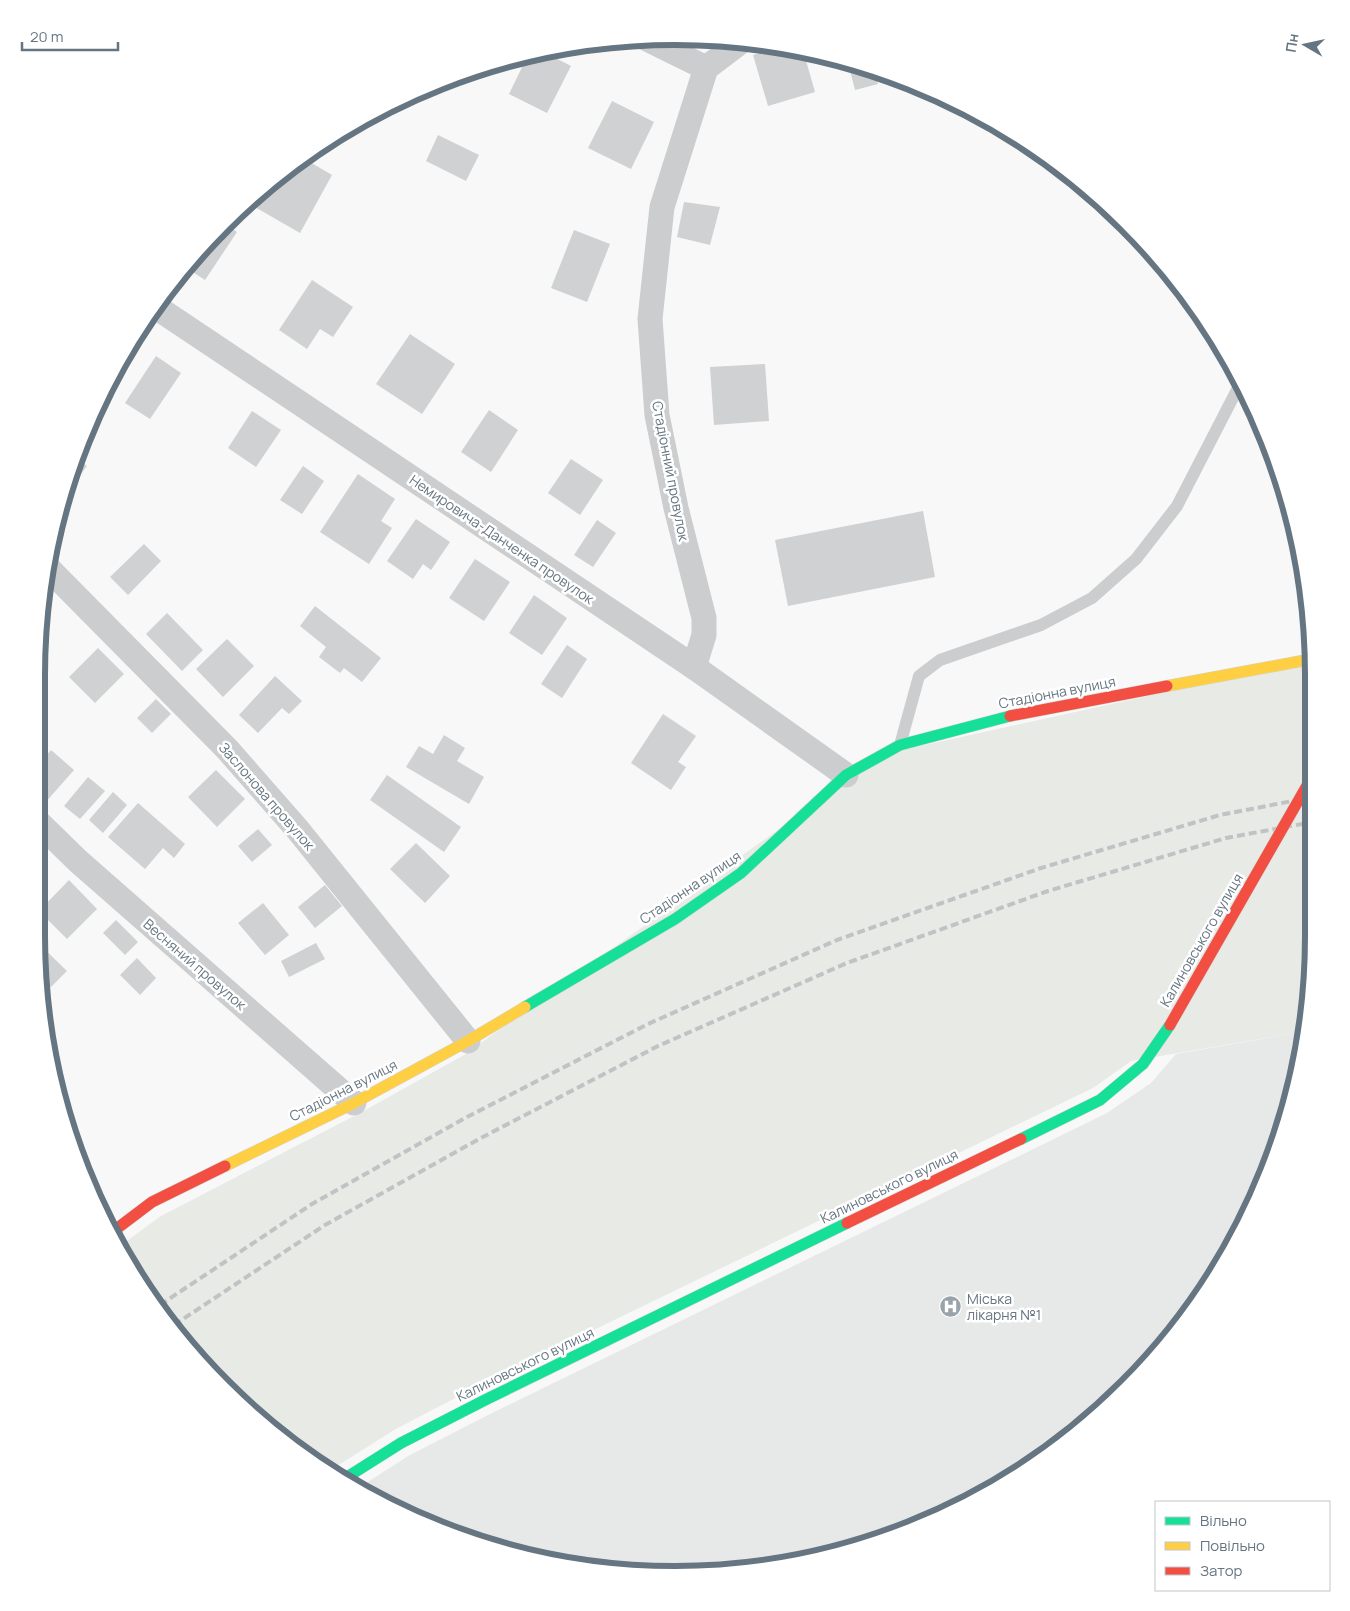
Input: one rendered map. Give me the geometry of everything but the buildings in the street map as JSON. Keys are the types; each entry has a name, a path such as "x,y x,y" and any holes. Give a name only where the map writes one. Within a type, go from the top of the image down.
{"street":[{"path":"660,45 706,68 733,48"},
{"name":"Стадіонний провулок","path":"694,667 704,635 704,618 676,508 656,415 650,319 662,207 706,68"},
{"name":"Немировича-Данченка провулок","path":"162,310 694,667 846,775"},
{"name":"Заслонова провулок","path":"53,573 227,749 298,830 468,1041"},
{"name":"Стадіонна вулиця","path":"117,1228 152,1202 354,1103 468,1041 675,919 741,873 846,775 900,745 1020,713 1305,660"},
{"name":"Калиновського вулиця","path":"350,1475 401,1443 487,1399 1100,1100 1143,1064 1170,1025 1305,790"},
{"name":"Весняний провулок","path":"45,829 78,861 354,1103"}],"lane":[{"path":"900,745 919,676 940,660 1041,625 1084,603 1136,559 1177,506 1237,390"}],"shaded area":[{"path":"1305,662 1305,936 1304,977 1297,1033 1131,1061 1093,1088 480,1385 394,1430 336,1467 291,1436 260,1410 201,1351 175,1320 151,1286 125,1243 161,1216 360,1113 464,1055 843,783 893,752"},
{"name":"Міська лікарня №1","path":"1297,1033 1284,1099 1272,1139 1240,1215 1221,1251 1199,1286 1175,1320 1149,1351 1090,1410 1059,1436 990,1482 916,1518 878,1533 838,1545 757,1561 675,1566 593,1561 512,1545 472,1533 434,1518 364,1484 408,1456 494,1412 1107,1113 1151,1083 1176,1054"}],"railway":[{"path":"163,1303 312,1204 467,1117 648,1024 837,940 1041,868 1220,815 1305,799"},
{"path":"177,1323 325,1225 479,1139 658,1046 847,963 1048,891 1226,838 1305,823"}],"traffic: fast":[{"path":"525,1007 675,919 741,873 846,775 900,745 1010,716"},
{"path":"1021,1139 1100,1100 1143,1064 1170,1025"},
{"path":"350,1475 401,1443 487,1399 847,1223"}],"traffic: slow":[{"path":"1167,686 1305,660"},
{"path":"225,1166 354,1103 468,1041 525,1007"}],"traffic: jam":[{"path":"1010,716 1167,686"},
{"path":"1170,1025 1305,789"},
{"path":"847,1223 1021,1139"},
{"path":"117,1228 152,1202 225,1166"}],"place":[{"name":"Міська лікарня №1","path":"951,1306"}]}
